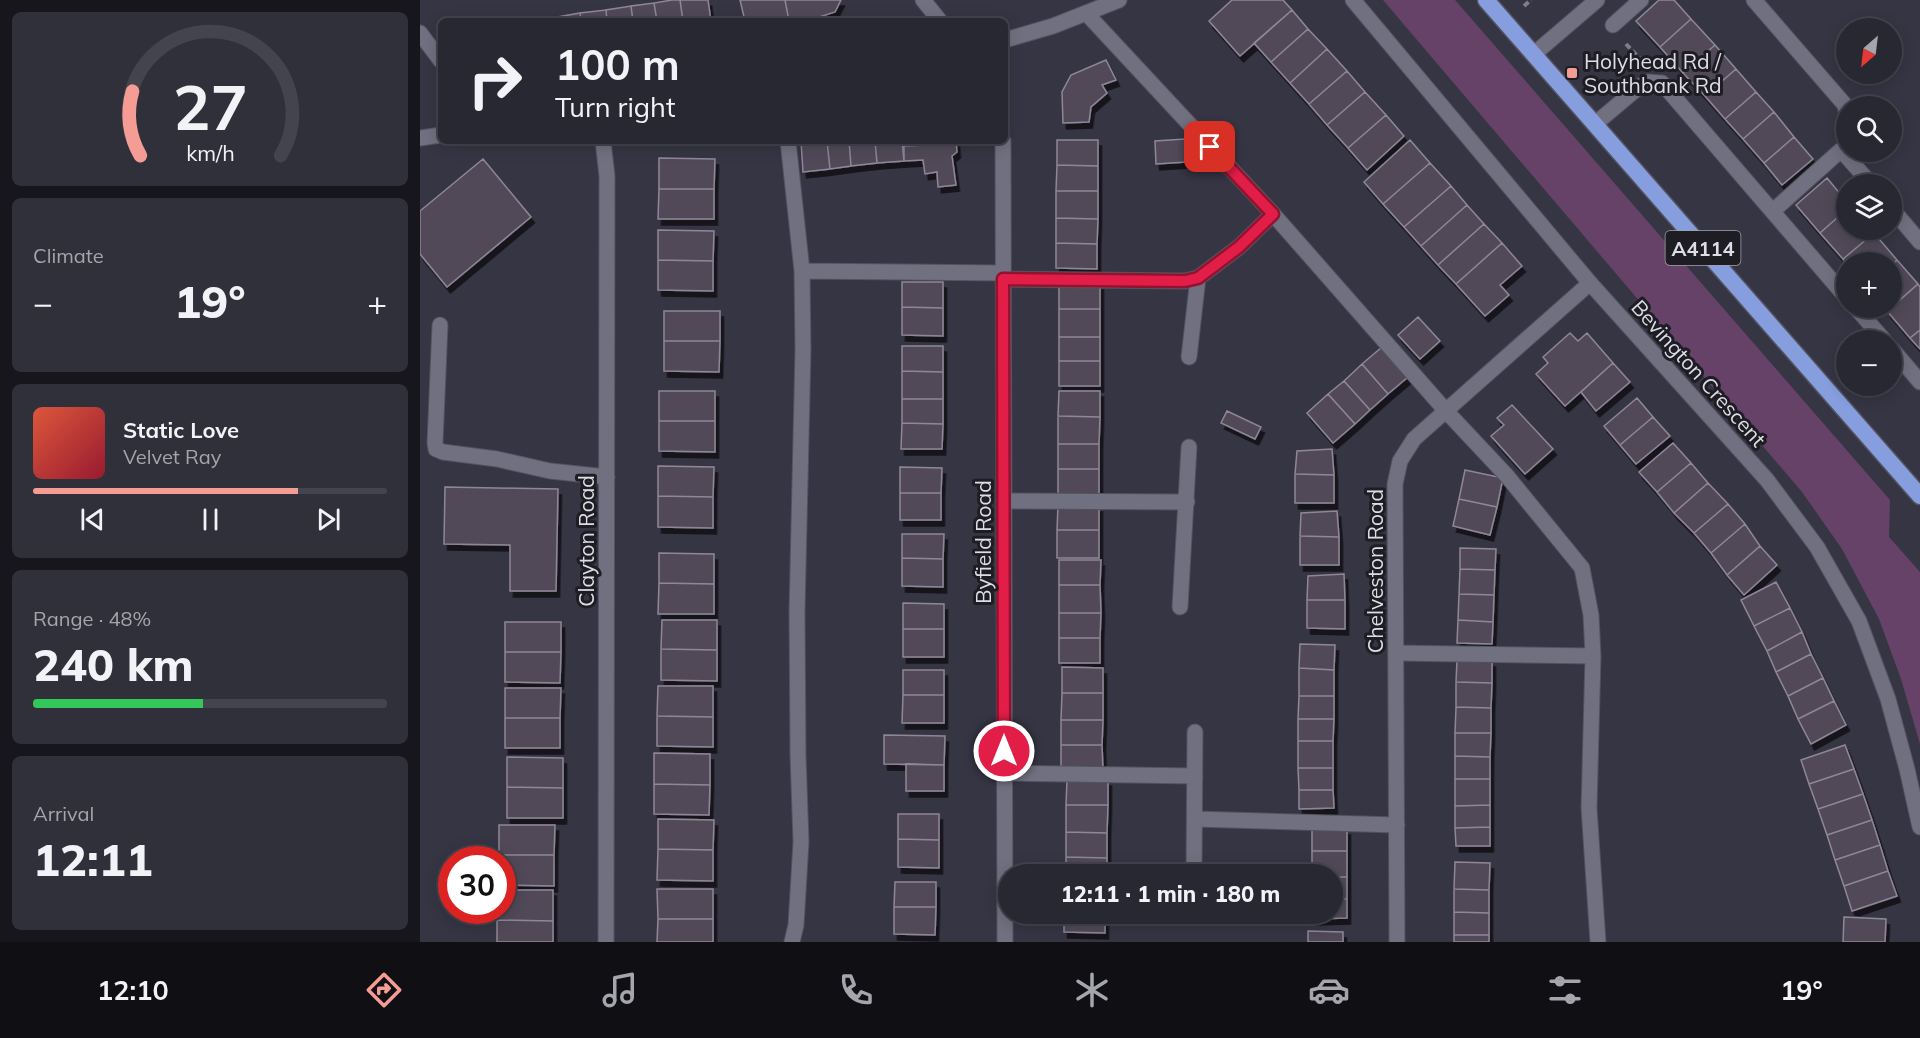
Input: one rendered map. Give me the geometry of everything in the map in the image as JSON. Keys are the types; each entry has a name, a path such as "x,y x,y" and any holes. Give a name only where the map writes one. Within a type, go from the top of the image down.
{"highway":[{"name":"A4114","path":"1486,0 1920,496"}],"street":[{"path":"924,0 938,18"},
{"path":"1008,39 1053,26 1119,0"},
{"name":"Bevington Crescent","path":"1353,0 1590,283 1767,480 1817,547 1859,621 1884,688 1907,769 1920,827"},
{"path":"1534,54 1597,0"},
{"path":"1613,25 1641,0"},
{"path":"1754,0 1837,96"},
{"path":"1086,13 1273,214 1446,411 1507,476 1582,568 1590,615 1593,656 1589,808 1598,942"},
{"path":"420,33 438,57"},
{"path":"1595,124 1640,86 1648,82 1662,83 1836,285"},
{"path":"420,138 438,135"},
{"name":"Clayton Road","path":"603,144 607,176 606,942"},
{"path":"788,144 802,270 803,350 797,612 801,842 796,925 792,942"},
{"name":"Byfield Road","path":"1003,144 1005,942"},
{"path":"1773,211 1836,152"},
{"path":"802,270 1185,281 1198,278 1239,247 1273,214"},
{"path":"1902,221 1920,242"},
{"path":"1189,357 1198,278"},
{"name":"Chelveston Road","path":"1397,942 1395,483 1400,461 1414,439 1590,283"},
{"path":"1865,318 1875,330"},
{"path":"440,325 436,449 550,471 607,477"},
{"path":"1902,361 1920,382"},
{"path":"1180,607 1189,447"},
{"path":"1004,501 1187,502"},
{"path":"1396,653 1593,656"},
{"path":"1194,864 1196,732"},
{"path":"1005,773 1195,776"},
{"path":"1195,819 1397,825"}],"shaded area":[{"path":"1383,0 1455,0 1890,500 1889,537 1920,572 1920,744 1901,679 1879,619 1842,549 1802,492"}],"building":[{"path":"680,0 683,18 656,18 654,3"},
{"path":"680,0 708,0 711,18 683,18"},
{"path":"740,0 785,0 788,18 744,18"},
{"path":"785,0 841,0 835,12 816,18 788,18"},
{"path":"1232,0 1283,0 1292,10 1240,56 1209,21"},
{"path":"1659,0 1674,0 1691,19 1660,47 1636,21"},
{"path":"654,3 656,18 633,18 631,6"},
{"path":"631,6 633,18 607,18 606,10"},
{"path":"606,10 607,18 581,18 580,13"},
{"path":"1292,10 1308,29 1271,62 1254,43"},
{"path":"580,13 581,18 558,18"},
{"path":"1691,19 1715,45 1683,73 1660,47"},
{"path":"1308,29 1327,49 1290,83 1271,62"},
{"path":"1715,45 1736,69 1705,96 1683,73"},
{"path":"1327,49 1347,71 1309,104 1290,83"},
{"path":"1106,60 1116,80 1102,85 1107,93 1091,107 1089,122 1063,123 1062,92 1071,75"},
{"path":"1736,69 1756,92 1725,119 1705,96"},
{"path":"1347,71 1365,92 1327,125 1309,104"},
{"path":"1365,92 1386,115 1348,148 1327,125"},
{"path":"1756,92 1774,112 1743,139 1725,119"},
{"path":"1774,112 1794,137 1764,163 1743,139"},
{"path":"1386,115 1404,136 1367,170 1348,148"},
{"path":"1794,137 1813,159 1782,185 1764,163"},
{"path":"1185,139 1186,162 1156,164 1155,141"},
{"path":"1057,140 1098,140 1098,166 1057,165"},
{"path":"1410,140 1430,163 1383,204 1364,182"},
{"path":"801,144 827,144 830,169 803,172"},
{"path":"827,144 849,144 851,166 830,169"},
{"path":"849,144 875,144 877,163 851,166"},
{"path":"875,144 902,144 904,161 877,163"},
{"path":"904,144 925,145 904,146"},
{"path":"956,144 957,152 952,156 956,185 938,187 937,172 925,174 923,160 904,161 904,146"},
{"path":"659,158 715,159 714,189 659,189"},
{"path":"483,159 531,217 447,287 420,254 420,211"},
{"path":"1430,163 1451,186 1404,227 1383,204"},
{"path":"1057,165 1098,166 1098,191 1056,191"},
{"path":"1827,178 1836,189 1836,219 1820,233 1796,205"},
{"path":"1451,186 1467,205 1421,246 1404,227"},
{"path":"659,189 714,189 714,219 658,219"},
{"path":"1056,191 1098,191 1098,219 1056,218"},
{"path":"1467,205 1484,224 1438,265 1421,246"},
{"path":"1056,218 1098,219 1097,244 1056,243"},
{"path":"1836,219 1836,240 1866,240 1851,252 1837,252 1820,233"},
{"path":"1484,224 1502,243 1456,284 1438,265"},
{"path":"658,230 714,231 713,261 658,260"},
{"path":"1866,240 1880,240 1890,252 1851,252"},
{"path":"1056,243 1097,244 1097,269 1056,268"},
{"path":"1502,243 1522,266 1500,285 1509,295 1485,316 1456,284"},
{"path":"658,260 713,261 713,291 658,290"},
{"path":"1902,266 1918,284 1902,298"},
{"path":"902,282 943,282 943,308 902,307"},
{"path":"1059,283 1100,284 1100,309 1059,309"},
{"path":"1918,284 1920,287 1920,330 1910,338 1893,318 1902,318 1902,298"},
{"path":"902,307 943,308 943,336 902,335"},
{"path":"1059,309 1100,309 1100,337 1059,337"},
{"path":"664,311 720,311 720,341 664,341"},
{"path":"1418,317 1440,341 1420,359 1398,335"},
{"path":"1920,330 1920,349 1910,338"},
{"path":"1570,333 1578,341 1587,333 1613,363 1565,406 1536,374 1548,363 1543,357"},
{"path":"1059,337 1100,337 1100,361 1059,361"},
{"path":"664,341 720,341 719,372 664,371"},
{"path":"902,346 943,346 943,372 902,371"},
{"path":"1382,347 1408,377 1388,394 1362,364"},
{"path":"1059,361 1100,361 1100,386 1059,386"},
{"path":"1613,363 1630,382 1596,411 1581,392"},
{"path":"1362,364 1388,394 1370,410 1344,381"},
{"path":"902,371 943,372 943,399 902,399"},
{"path":"1344,381 1370,410 1355,424 1328,394"},
{"path":"659,391 715,391 715,421 659,421"},
{"path":"1059,391 1100,391 1100,417 1058,416"},
{"path":"1328,394 1355,424 1333,443 1307,413"},
{"path":"1637,398 1653,417 1620,445 1604,426"},
{"path":"902,399 943,399 943,424 902,423"},
{"path":"1512,405 1553,449 1525,474 1491,436 1504,425 1497,418"},
{"path":"1227,411 1261,427 1255,439 1221,423"},
{"path":"1058,416 1100,417 1099,444 1058,444"},
{"path":"1653,417 1670,436 1636,464 1620,445"},
{"path":"659,421 715,421 715,452 659,451"},
{"path":"902,423 943,424 942,449 901,449"},
{"path":"1673,443 1691,463 1657,492 1639,472"},
{"path":"1058,444 1099,444 1099,469 1058,469"},
{"path":"1332,449 1334,475 1295,474 1297,451"},
{"path":"1691,463 1708,483 1674,513 1657,492"},
{"path":"658,466 714,467 713,497 658,496"},
{"path":"900,467 942,468 941,493 900,493"},
{"path":"1058,469 1099,469 1099,494 1058,494"},
{"path":"1465,470 1503,478 1497,507 1459,499"},
{"path":"1295,474 1334,475 1334,503 1295,503"},
{"path":"1708,483 1728,504 1694,533 1674,513"},
{"path":"445,487 558,489 556,591 510,591 510,545 444,544"},
{"path":"900,493 941,493 941,520 900,520"},
{"path":"658,496 713,497 713,528 658,527"},
{"path":"1459,499 1497,507 1490,535 1453,526"},
{"path":"1728,504 1745,524 1711,553 1694,533"},
{"path":"1058,505 1099,506 1099,530 1057,530"},
{"path":"1337,511 1339,537 1300,536 1301,513"},
{"path":"1745,524 1760,546 1727,575 1711,553"},
{"path":"1057,530 1099,530 1099,558 1057,558"},
{"path":"902,534 944,534 943,559 902,558"},
{"path":"1300,536 1339,537 1339,565 1300,565"},
{"path":"1760,546 1777,565 1744,595 1727,575"},
{"path":"1460,548 1496,549 1495,570 1460,569"},
{"path":"659,553 714,554 714,584 659,583"},
{"path":"902,558 943,559 943,587 902,586"},
{"path":"1059,560 1101,560 1100,585 1059,585"},
{"path":"1460,569 1495,570 1494,595 1459,594"},
{"path":"1344,574 1345,600 1307,600 1308,576"},
{"path":"1776,582 1790,608 1754,626 1741,600"},
{"path":"659,583 714,584 714,614 658,614"},
{"path":"1059,585 1100,585 1101,613 1059,613"},
{"path":"1459,594 1494,595 1493,622 1458,620"},
{"path":"1307,600 1345,600 1345,629 1307,628"},
{"path":"903,603 944,604 944,629 903,629"},
{"path":"1790,608 1802,632 1767,651 1754,626"},
{"path":"1059,613 1101,613 1100,638 1059,638"},
{"path":"662,620 717,620 717,650 661,649"},
{"path":"1458,620 1493,622 1492,644 1457,643"},
{"path":"505,622 561,622 561,652 505,652"},
{"path":"903,629 944,629 944,657 903,657"},
{"path":"1802,632 1811,654 1776,672 1767,651"},
{"path":"1059,638 1100,638 1100,663 1059,663"},
{"path":"1300,644 1335,645 1334,670 1299,668"},
{"path":"661,649 717,650 717,681 661,680"},
{"path":"505,652 561,652 560,683 505,682"},
{"path":"1811,654 1823,678 1788,696 1776,672"},
{"path":"1457,660 1492,661 1492,683 1456,682"},
{"path":"1062,667 1103,668 1103,693 1062,693"},
{"path":"1299,668 1334,670 1334,696 1299,696"},
{"path":"903,670 944,670 944,695 903,695"},
{"path":"1823,678 1834,701 1798,719 1788,696"},
{"path":"1456,682 1492,683 1491,708 1456,707"},
{"path":"658,686 713,686 713,717 657,716"},
{"path":"505,688 561,688 560,718 505,718"},
{"path":"1062,693 1103,693 1103,720 1061,720"},
{"path":"903,695 944,695 944,723 902,723"},
{"path":"1299,696 1334,696 1334,719 1298,719"},
{"path":"1834,701 1846,725 1811,744 1798,719"},
{"path":"1456,707 1491,708 1491,733 1455,733"},
{"path":"657,716 713,717 713,747 657,746"},
{"path":"505,718 560,718 560,748 505,748"},
{"path":"1298,719 1334,719 1333,741 1298,741"},
{"path":"1061,720 1103,720 1102,745 1061,745"},
{"path":"1455,733 1491,733 1490,757 1455,756"},
{"path":"884,735 945,736 944,765 884,764"},
{"path":"1298,741 1333,741 1333,768 1298,768"},
{"path":"1061,745 1102,745 1103,770 1061,770"},
{"path":"1845,745 1854,769 1809,784 1801,760"},
{"path":"654,753 710,754 710,785 654,784"},
{"path":"1455,756 1490,757 1490,779 1455,779"},
{"path":"507,757 563,758 563,788 507,787"},
{"path":"906,764 944,765 944,791 906,791"},
{"path":"1298,768 1333,768 1333,790 1299,790"},
{"path":"1854,769 1863,794 1818,809 1809,784"},
{"path":"1455,779 1490,779 1490,805 1455,806"},
{"path":"1067,780 1108,780 1108,805 1066,805"},
{"path":"654,784 710,785 709,815 654,814"},
{"path":"507,787 563,788 563,818 507,818"},
{"path":"1299,790 1333,790 1334,808 1299,809"},
{"path":"1863,794 1872,820 1827,835 1818,809"},
{"path":"1066,805 1108,805 1107,833 1066,832"},
{"path":"1490,805 1490,827 1455,828 1455,806"},
{"path":"898,814 939,814 939,840 898,839"},
{"path":"658,819 714,820 713,850 658,849"},
{"path":"1872,820 1880,845 1835,860 1827,835"},
{"path":"499,825 555,825 554,855 516,855 516,846 499,846"},
{"path":"1490,827 1490,846 1456,846 1455,828"},
{"path":"1312,828 1347,829 1347,851 1312,851"},
{"path":"1066,832 1107,833 1107,858 1066,857"},
{"path":"898,839 939,840 939,868 898,867"},
{"path":"1880,845 1888,871 1844,886 1835,860"},
{"path":"658,849 713,850 713,881 657,880"},
{"path":"1312,851 1347,851 1347,877 1343,877 1343,864 1312,864"},
{"path":"516,855 554,855 554,886 516,885"},
{"path":"1066,857 1107,858 1107,864 1066,864"},
{"path":"1455,862 1490,863 1489,890 1454,889"},
{"path":"1888,871 1897,896 1852,911 1844,886"},
{"path":"1343,877 1347,877 1347,899 1343,899"},
{"path":"895,882 936,882 936,907 894,907"},
{"path":"657,889 713,889 713,919 658,919"},
{"path":"1454,889 1489,890 1489,913 1454,912"},
{"path":"516,890 553,890 553,921 516,920"},
{"path":"1343,899 1347,899 1347,918 1343,918"},
{"path":"894,907 936,907 935,935 894,934"},
{"path":"1454,912 1489,913 1489,935 1454,935"},
{"path":"1844,917 1886,919 1885,942 1843,942"},
{"path":"658,919 713,919 713,942 657,942"},
{"path":"516,920 553,921 553,942 497,942 497,924 516,924"},
{"path":"1064,924 1105,924 1105,933 1064,932"},
{"path":"1308,931 1343,932 1343,942 1308,942"},
{"path":"1454,935 1489,935 1489,942 1454,942"}],"place":[{"name":"Holyhead Rd / Southbank Rd","path":"1572,73"}],"route":[{"path":"1004,751 1003,279 1185,281 1198,278 1239,247 1273,214 1210,147"}]}
